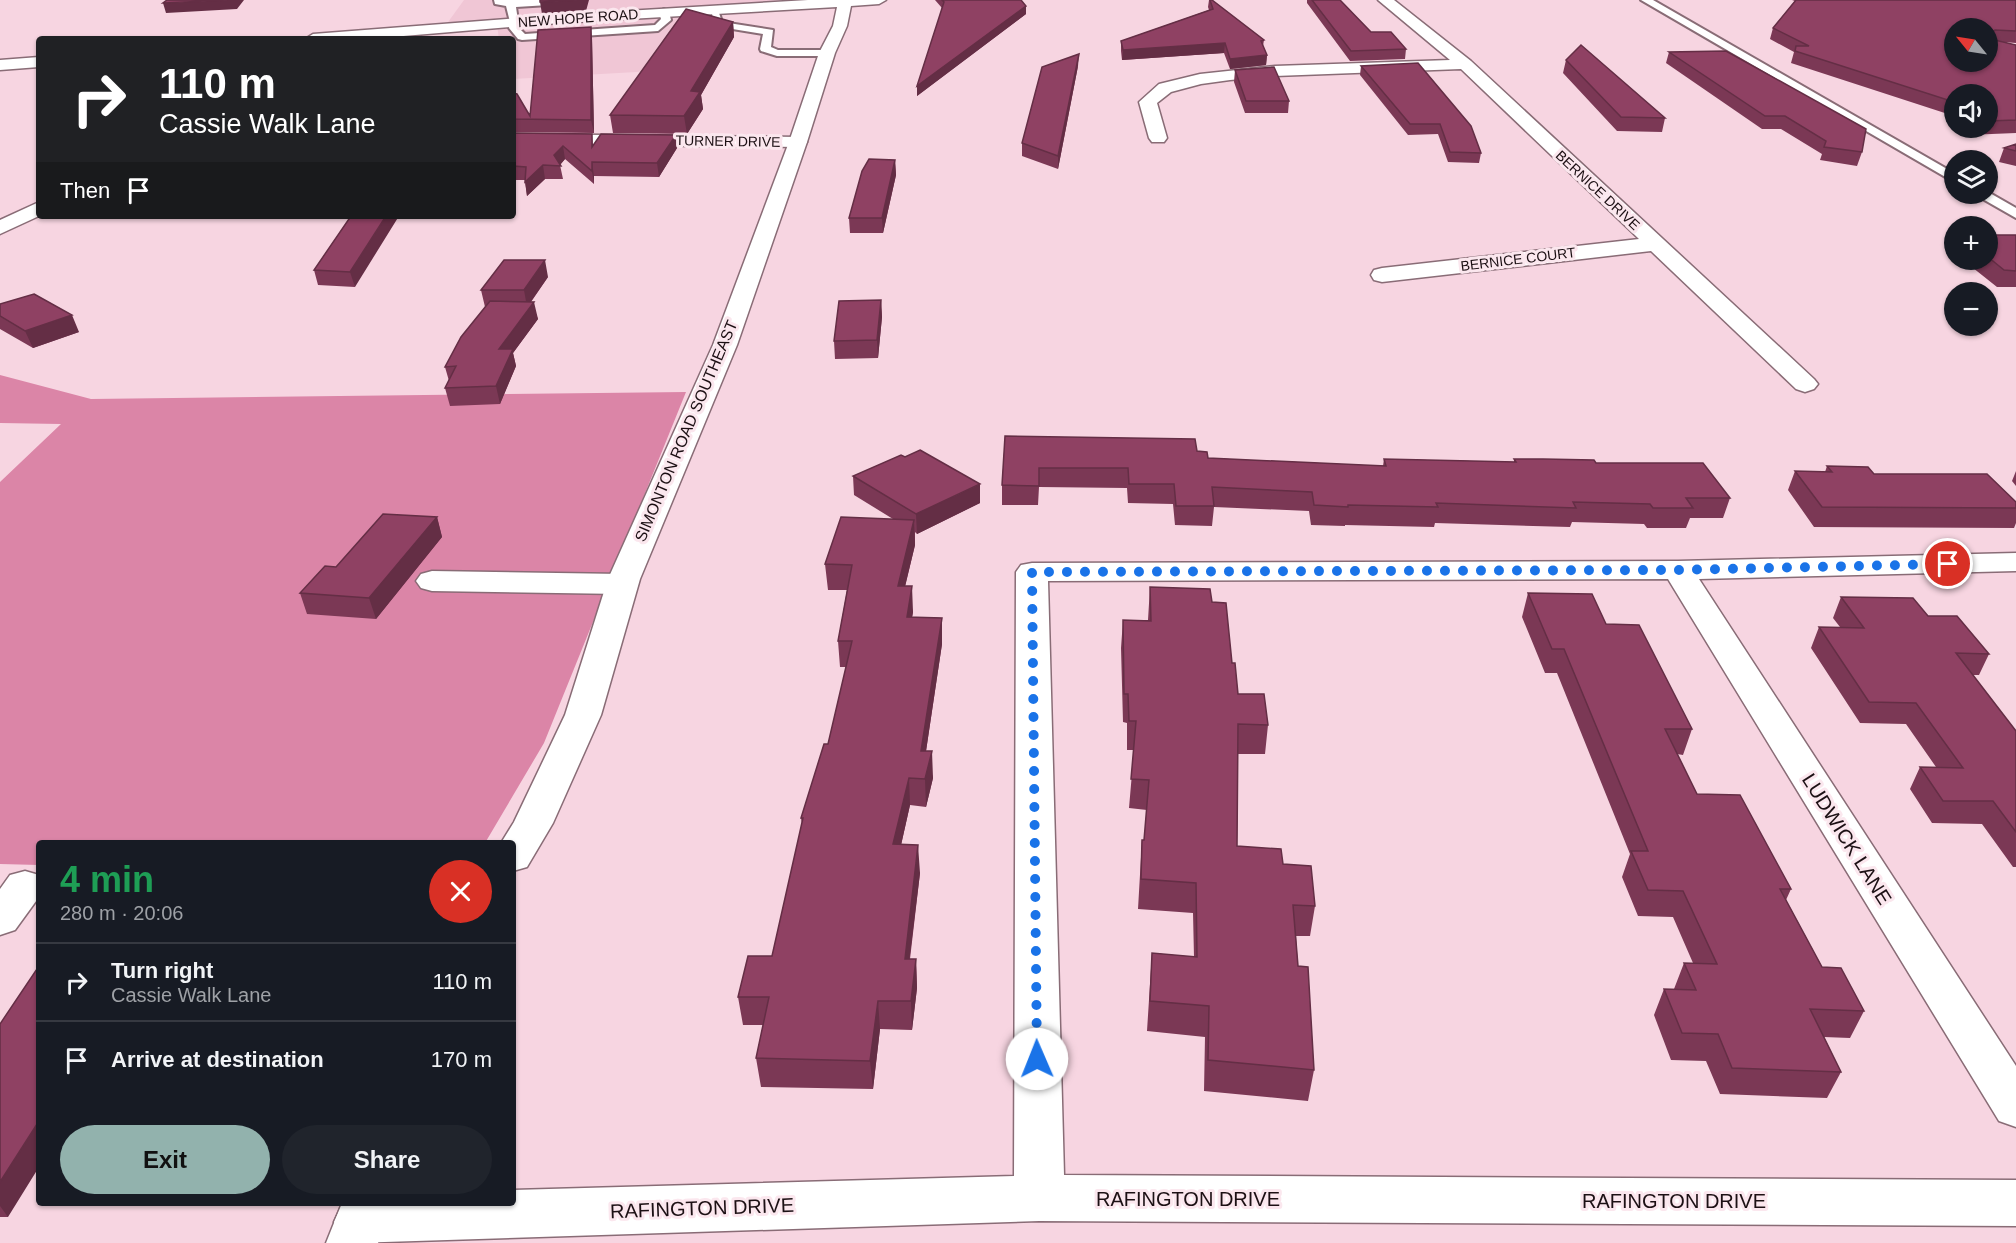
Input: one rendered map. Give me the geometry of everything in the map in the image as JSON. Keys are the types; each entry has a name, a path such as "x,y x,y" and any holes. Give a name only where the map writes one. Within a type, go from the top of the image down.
{"street":[{"path":"777,6 815,0"},
{"name":"BERNICE DRIVE","path":"1385,0 1465,64 1805,384"},
{"path":"843,12 874,8 886,1"},
{"name":"NEW HOPE ROAD","path":"349,36 657,8 714,9 777,6 843,12 886,1"},
{"name":"SIMONTON ROAD SOUTHEAST","path":"516,851 533,823 583,715 622,584 725,345 843,12"},
{"path":"0,65 36,62"},
{"path":"1158,138 1148,102 1165,88 1200,79 1275,71 1465,64"},
{"name":"TURNER DRIVE","path":"516,139 798,142"},
{"path":"0,228 36,210"},
{"name":"BERNICE COURT","path":"1382,275 1655,244"},
{"path":"1039,1198 1032,572 1678,570 2016,562"},
{"name":"LUDWICK LANE","path":"1678,570 2016,1107"},
{"path":"432,581 622,584"},
{"path":"0,919 25,886"},
{"name":"RAFINGTON DRIVE","path":"360,1223 487,1214 1039,1198 2016,1203"}],"lane":[{"path":"499,0 498,2 510,4 565,1"},
{"path":"1646,0 1944,172"},
{"path":"510,4 515,22"},
{"path":"714,9 718,24 769,32 765,49 777,53 827,53"},
{"path":"1998,204 2016,214"}],"shaded area":[{"path":"464,0 831,0 682,11 689,69 516,79 516,36 499,36 497,25 443,29"},
{"path":"0,375 91,399 686,392 544,743 487,840 36,840 36,865 0,864 0,482 61,424 0,423"}],"building":[{"path":"167,0 228,0 163,3"},
{"path":"540,0 578,0 540,2"},
{"path":"942,0 1021,0 1026,6 917,86 944,2"},
{"path":"1210,0 1264,40 1261,41 1267,55 1230,59 1225,43 1123,50 1121,41 1213,9"},
{"path":"1312,0 1340,0 1371,32 1391,32 1406,49 1351,51"},
{"path":"1796,0 2016,0 2016,31 1998,30 1998,18 1944,18 1944,72 1998,72 1998,41 2016,45 2016,120 1998,121 1998,84 1944,84 1944,99 1795,51 1796,46 1809,46 1773,28"},
{"path":"686,9 733,22 691,91 700,92 684,116 610,115"},
{"path":"591,27 591,120 516,119 516,94 530,116 538,30"},
{"path":"1581,45 1665,118 1621,117 1566,60"},
{"path":"1726,51 1866,129 1862,152 1824,147 1826,141 1785,116 1765,116 1669,52"},
{"path":"1079,54 1058,156 1022,143 1042,67"},
{"path":"1418,63 1471,126 1481,153 1450,152 1440,124 1410,124 1361,66"},
{"path":"1274,67 1289,101 1246,101 1235,70"},
{"path":"516,133 592,134 592,147 601,134 676,135 657,163 592,162 592,171 563,146 554,155 561,166 543,165 525,182 526,167 516,166"},
{"path":"2016,144 2016,151 2004,148"},
{"path":"869,159 895,160 882,218 849,218 862,171"},
{"path":"349,219 384,219 350,272 314,270"},
{"path":"1998,235 2016,235 2016,271 2004,270 1998,265"},
{"path":"504,260 545,260 524,290 481,290"},
{"path":"34,294 72,315 25,331 0,316 0,304"},
{"path":"881,300 877,340 834,341 839,301"},
{"path":"490,301 534,302 499,349 513,349 496,386 445,388 456,366 445,367 461,337"},
{"path":"1005,436 1195,439 1197,451 1207,452 1208,458 1386,466 1384,459 1516,462 1514,459 1543,459 1594,460 1596,463 1703,463 1730,498 1686,498 1693,508 1653,508 1650,504 1573,502 1576,508 1436,503 1438,507 1348,505 1348,507 1314,505 1312,492 1212,487 1214,506 1176,506 1174,484 1129,484 1128,468 1039,468 1039,486 1002,485"},
{"path":"920,450 980,484 916,514 853,476 901,455 905,457"},
{"path":"1827,466 1868,467 1874,474 1987,474 2016,502 2016,508 1822,507 1795,471 1832,472"},
{"path":"383,514 437,517 369,598 300,593 325,566 336,567"},
{"path":"841,517 914,520 898,586 912,586 907,617 942,618 921,751 932,751 925,779 909,778 893,844 918,845 905,959 916,959 911,1001 878,1001 870,1061 756,1058 769,997 738,997 748,956 772,956 803,818 801,818 824,744 828,744 852,641 838,641 852,565 825,564"},
{"path":"1150,587 1210,589 1212,602 1226,603 1232,663 1235,663 1238,694 1264,694 1268,725 1238,724 1237,846 1281,849 1283,864 1311,866 1315,906 1293,905 1298,966 1308,967 1314,1070 1208,1060 1209,1006 1150,1001 1152,953 1197,957 1196,883 1141,879 1142,840 1144,840 1149,780 1131,779 1136,721 1129,721 1128,694 1124,694 1123,620 1151,621"},
{"path":"1528,593 1592,594 1606,624 1639,625 1692,729 1665,729 1697,794 1740,795 1791,889 1780,889 1822,967 1841,968 1864,1011 1810,1009 1841,1072 1732,1068 1718,1034 1682,1033 1664,989 1696,990 1684,963 1717,964 1683,891 1648,890 1631,851 1648,851 1564,649 1552,649"},
{"path":"1841,597 1913,598 1928,616 1957,616 1989,654 1956,653 2016,731 2016,832 1993,801 1943,801 1920,767 1963,768 1916,703 1869,702 1819,627 1864,628"},
{"path":"36,970 36,1126 0,1182 0,1024"}],"route":[{"path":"1037,1059 1032,572 1678,570 1948,564"}]}
